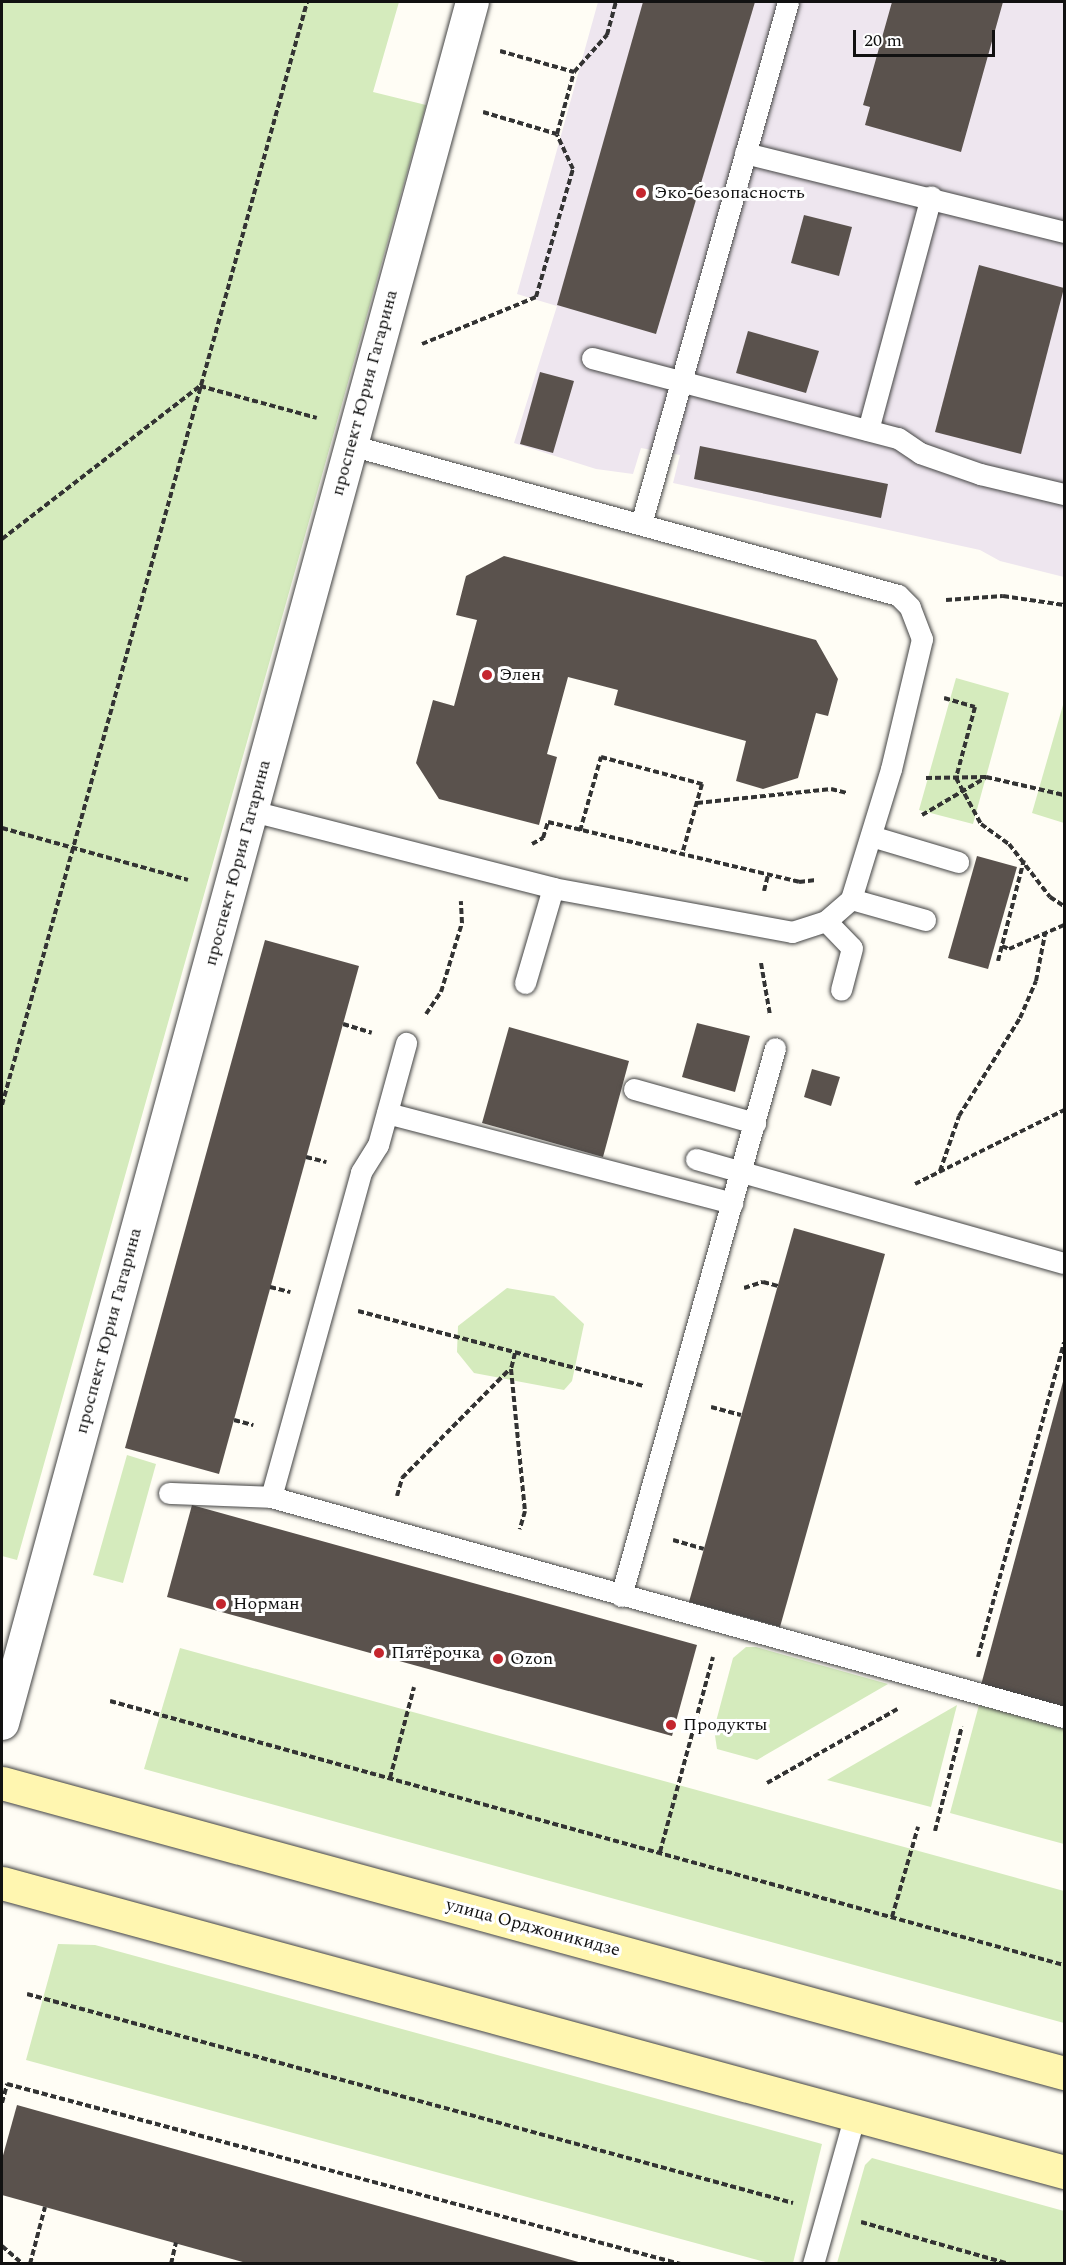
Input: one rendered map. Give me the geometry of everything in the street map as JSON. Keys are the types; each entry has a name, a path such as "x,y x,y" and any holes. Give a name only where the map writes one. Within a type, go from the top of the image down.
{"main road":[{"name":"улица Орджоникидзе","path":"2,1783 1065,2073"},
{"path":"2,1883 1065,2172"}],"street":[{"name":"проспект Юрия Гагарина","path":"2,1723 472,2"}],"lane":[{"path":"641,524 788,2"},
{"path":"745,153 931,196 1065,232"},
{"path":"868,430 931,196"},
{"path":"592,358 868,430 980,474 1065,494"},
{"path":"252,811 553,888 792,932 826,921 851,899 891,769 922,639 910,607 882,587 641,524 353,437"},
{"path":"871,836 958,862"},
{"path":"525,983 553,888"},
{"path":"851,899 925,920"},
{"path":"826,921 852,948 841,990"},
{"path":"271,1497 361,1172 378,1145 406,1043"},
{"path":"621,1596 775,1048"},
{"path":"634,1089 755,1123"},
{"path":"387,1113 732,1203"},
{"path":"696,1159 1065,1263"},
{"path":"169,1493 271,1497 722,1624 1065,1717"},
{"path":"813,2264 855,2115"}],"path":[{"path":"2,1105 307,2"},
{"path":"418,346 536,297 573,169 557,134 574,72 607,35 616,2"},
{"path":"499,50 574,72"},
{"path":"483,112 557,134"},
{"path":"200,386 353,437"},
{"path":"2,539 200,386"},
{"path":"910,607 971,596 1065,605"},
{"path":"911,689 975,707 956,778 981,824 1024,859 1050,897 1065,906"},
{"path":"580,831 601,757 702,784 682,854"},
{"path":"697,803 831,789 859,797 868,763 928,778 986,777 1065,795"},
{"path":"871,836 915,820 962,789 986,777"},
{"path":"523,849 543,838 549,822 799,882 821,877"},
{"path":"2,828 230,892"},
{"path":"998,961 1024,859"},
{"path":"406,1043 441,992 464,908 454,893"},
{"path":"1002,946 1045,934 1065,925"},
{"path":"940,1171 959,1116 1024,1009 1036,981 1045,934"},
{"path":"869,1207 1065,1110"},
{"path":"325,1302 677,1397"},
{"path":"935,1831 1065,1343"},
{"path":"510,1564 525,1511 511,1369 515,1353"},
{"path":"387,1530 402,1478 511,1369"},
{"path":"660,1852 722,1624"},
{"path":"767,1783 941,1684"},
{"path":"390,1778 414,1687"},
{"path":"110,1701 1065,1965"},
{"path":"892,1917 918,1827"},
{"path":"27,1994 1009,2264"},
{"path":"2,2103 7,2084 680,2264"},
{"path":"30,2264 45,2207"},
{"path":"171,2264 176,2243"},
{"path":"2,2246 22,2264"}],"shaded area":[{"path":"598,2 1064,2 1064,577 1000,561 980,550 673,483 680,455 641,448 633,474 596,469 514,443 557,306 517,294"}],"green space":[{"path":"2,2 399,2 373,92 426,105 17,1560 2,1556"},
{"path":"956,678 1009,693 973,824 919,810"},
{"path":"1064,705 1064,823 1032,813"},
{"path":"507,1288 554,1296 584,1324 572,1381 564,1390 474,1373 457,1352 458,1326"},
{"path":"127,1455 156,1464 123,1583 93,1575"},
{"path":"746,1647 756,1647 888,1684 757,1760 717,1749 714,1729 733,1658"},
{"path":"180,1648 1064,1891 1064,2023 144,1769"},
{"path":"957,1705 931,1807 827,1780"},
{"path":"979,1705 1064,1729 1064,1844 950,1813"},
{"path":"58,1944 95,1945 822,2144 793,2263 769,2263 26,2060"},
{"path":"872,2158 1064,2211 1064,2263 837,2263 865,2165"}],"building":[{"path":"643,2 755,2 656,334 557,305"},
{"path":"892,2 1003,2 961,152 865,125 870,107 863,105"},
{"path":"804,215 852,227 839,276 791,263"},
{"path":"979,265 1064,288 1021,454 935,432"},
{"path":"748,331 819,351 806,393 736,373"},
{"path":"540,372 574,381 553,453 520,444"},
{"path":"700,446 888,484 881,518 694,479"},
{"path":"504,556 816,640 838,679 828,716 816,713 798,778 763,789 736,781 746,741 614,705 618,690 568,677 547,754 557,757 539,825 439,799 416,763 433,700 454,706 477,620 456,615 466,576"},
{"path":"977,856 1017,867 988,969 948,958"},
{"path":"265,940 359,966 219,1474 125,1448"},
{"path":"697,1023 750,1036 735,1092 682,1077"},
{"path":"509,1027 629,1061 603,1157 482,1123"},
{"path":"812,1069 840,1077 831,1106 804,1097"},
{"path":"794,1228 885,1254 780,1627 689,1602"},
{"path":"1064,1378 1064,1707 981,1685"},
{"path":"192,1505 697,1645 672,1736 167,1597"},
{"path":"17,2105 582,2264 250,2264 2,2195 2,2159"}],"place":[{"name":"Эко-безопасность","path":"641,193"},
{"name":"Элен","path":"487,675"},
{"name":"Норман","path":"221,1604"},
{"name":"Пятёрочка","path":"379,1653"},
{"name":"Ozon","path":"498,1659"},
{"name":"Продукты","path":"671,1725"}]}
